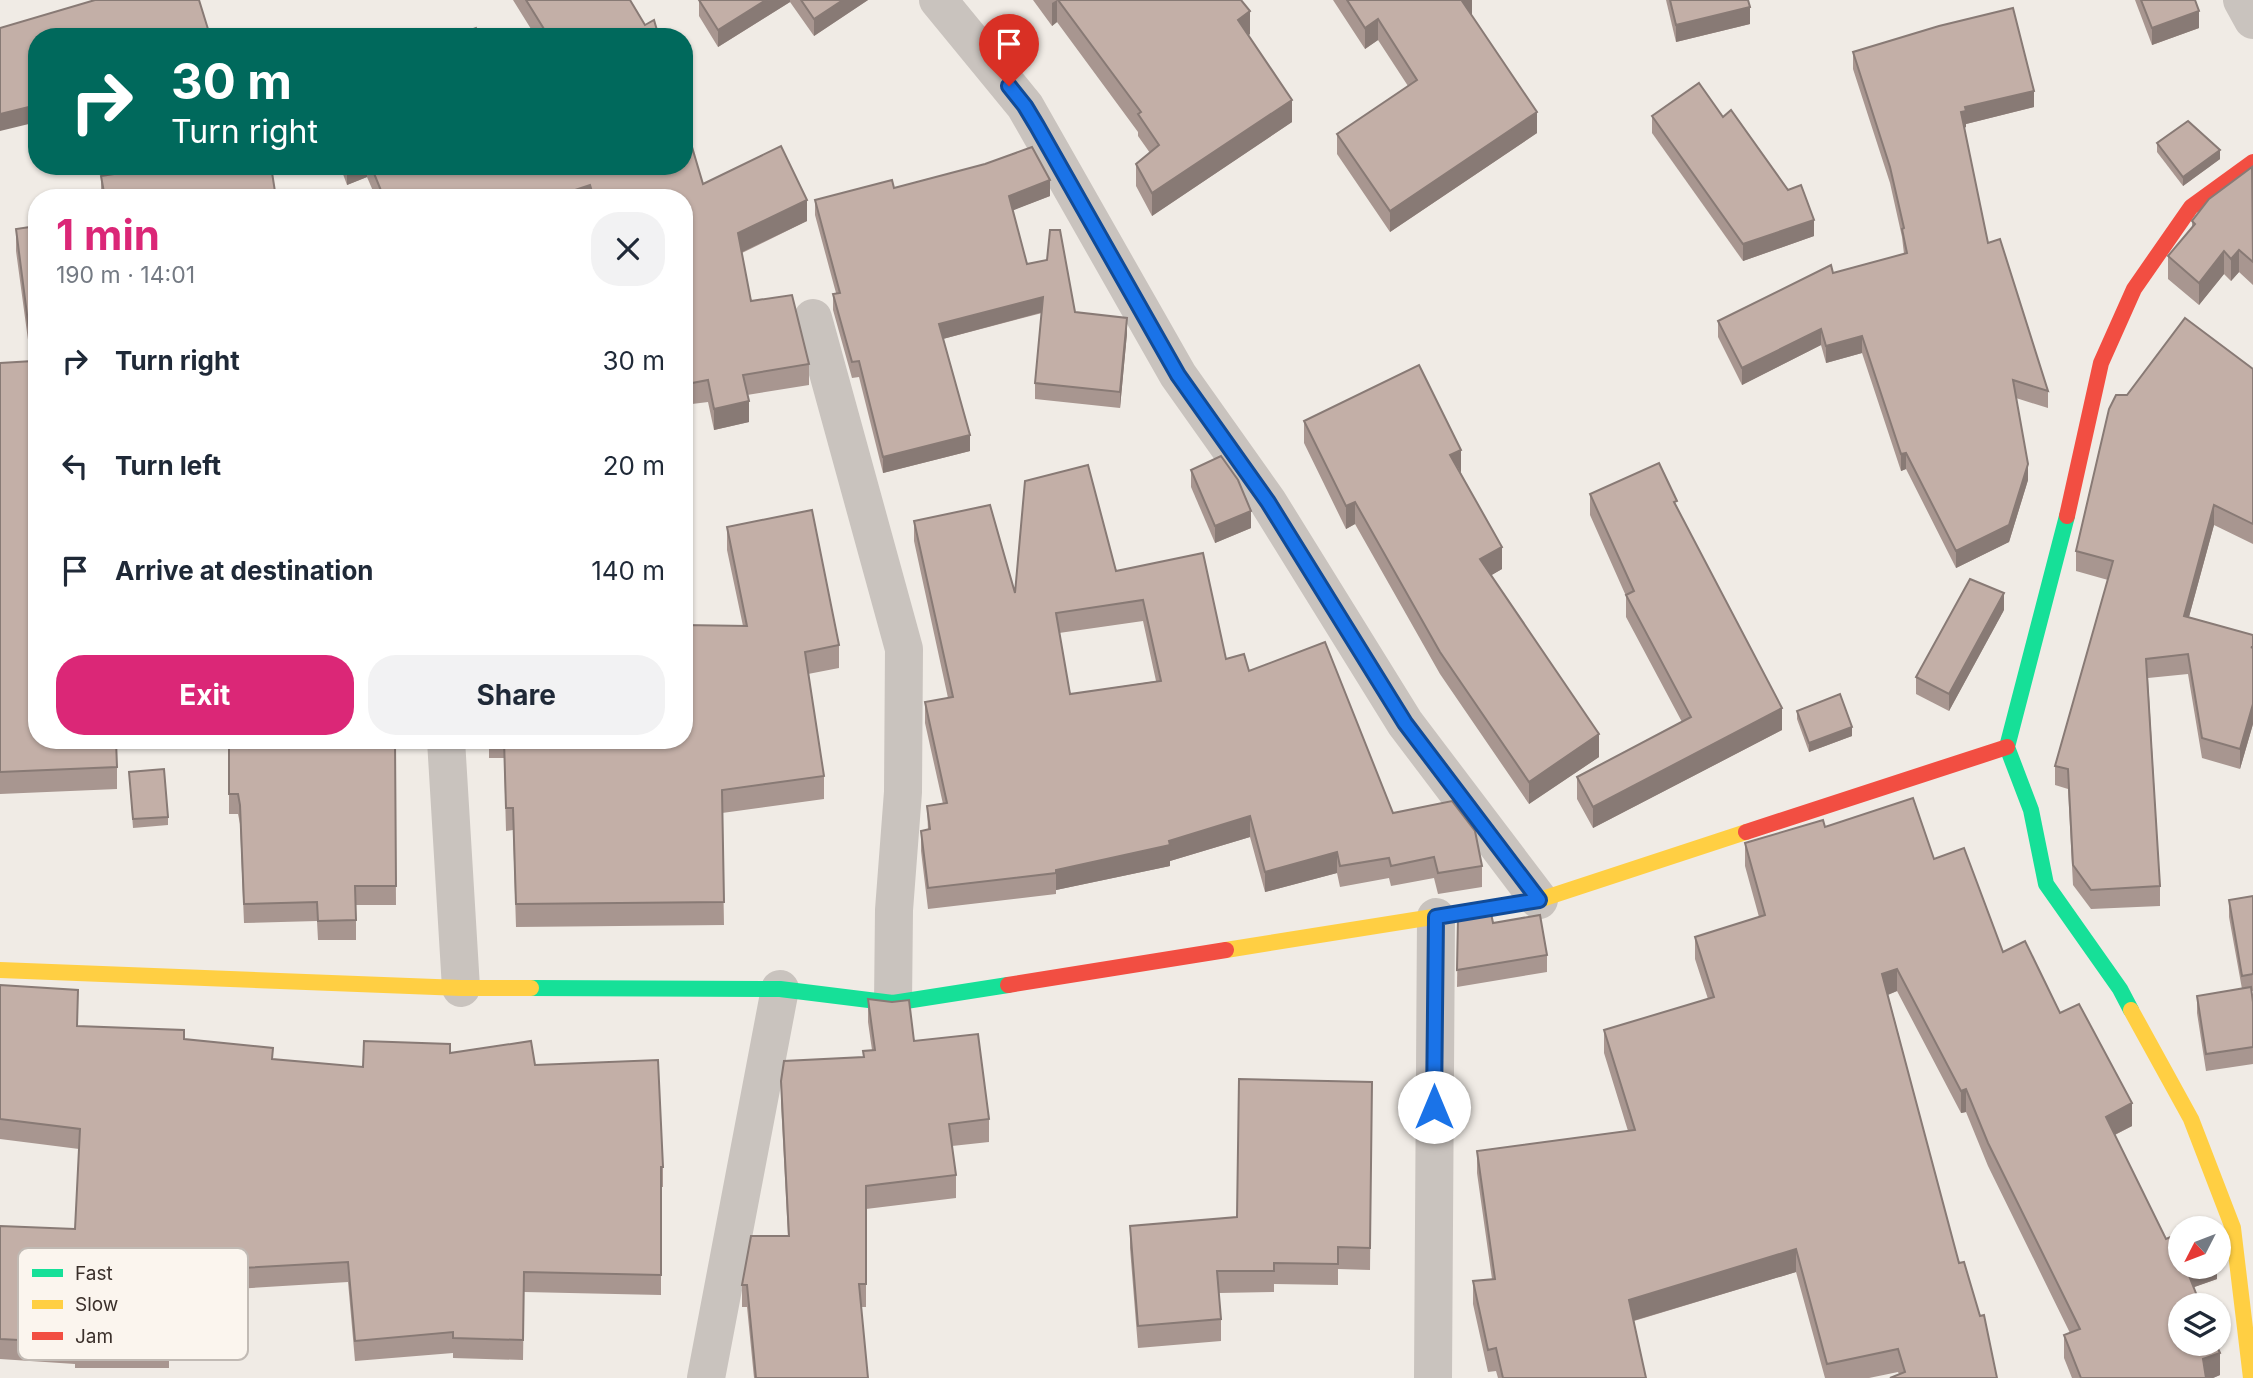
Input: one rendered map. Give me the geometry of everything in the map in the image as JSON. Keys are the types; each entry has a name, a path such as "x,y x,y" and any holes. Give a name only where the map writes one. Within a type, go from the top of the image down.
{"street":[{"path":"938,0 1025,106 1178,375 1268,502 1405,723 1539,900"},
{"path":"2242,0 2253,20"},
{"path":"2251,1378 2233,1228 2196,1131 2120,989 2046,884 2031,810 2007,747 2063,533 2101,363 2134,289 2191,207 2253,162"},
{"path":"813,318 904,649 903,792 894,909 893,1003"},
{"path":"0,970 461,988 780,989 893,1003 1539,900 2007,747"},
{"path":"447,749 461,988"},
{"path":"1433,1378 1436,917"},
{"path":"706,1378 780,989"}],"building":[{"path":"95,0 199,0 208,28 28,28 28,107 0,114 0,28"},
{"path":"526,0 630,0 645,25 654,20 656,28 543,28"},
{"path":"699,0 766,0 718,30"},
{"path":"801,0 843,0 814,19"},
{"path":"1058,0 1241,0 1250,11 1238,20 1292,100 1152,193 1136,164 1159,145 1138,114 1141,112"},
{"path":"1347,0 1464,0 1462,1 1537,112 1390,211 1337,134 1417,80 1378,19 1365,28"},
{"path":"1670,0 1748,0 1750,7 1676,25"},
{"path":"2141,0 2195,0 2199,11 2152,28"},
{"path":"2013,8 2034,91 1965,107 1966,111 1961,112 1988,243 2000,239 2048,391 2013,380 2028,464 2009,525 1956,551 1906,453 1901,454 1862,336 1826,346 1821,329 1742,368 1718,321 1831,265 1833,273 1907,253 1890,167 1853,52 1939,26"},
{"path":"1699,83 1723,117 1731,110 1788,190 1801,185 1814,220 1743,244 1652,116"},
{"path":"2188,121 2220,150 2183,177 2157,143"},
{"path":"781,146 807,200 738,233 751,301 792,295 809,364 743,375 749,401 714,409 708,380 693,383 693,189 591,189 590,185 578,189 380,189 375,175 693,175 693,150 703,184"},
{"path":"1032,147 1050,180 1009,196 1027,264 1047,260 1050,230 1060,230 1075,312 1127,318 1120,392 1035,383 1043,297 939,324 970,435 883,457 859,361 852,362 833,294 840,293 815,200 892,180 894,188 985,164"},
{"path":"2252,167 2253,262 2239,250 2231,259 2224,251 2199,283 2168,256 2195,224 2192,221 2209,199"},
{"path":"272,175 275,189 103,189 101,176"},
{"path":"28,227 28,322 16,229"},
{"path":"2185,318 2253,369 2253,524 2214,505 2184,616 2253,635 2253,704 2240,749 2202,738 2188,654 2146,659 2160,886 2091,890 2073,865 2068,769 2055,766 2113,561 2076,551 2109,409 2116,395 2127,395"},
{"path":"28,361 28,749 116,749 117,767 0,772 0,363"},
{"path":"1419,365 1461,450 1450,455 1502,547 1480,559 1599,734 1529,782 1440,652 1355,502 1346,506 1304,421"},
{"path":"1221,456 1238,480 1251,511 1215,526 1191,470"},
{"path":"1659,463 1677,501 1674,502 1782,708 1593,807 1577,777 1691,717 1626,595 1634,591 1590,494"},
{"path":"1088,465 1116,571 1203,553 1226,659 1244,654 1249,671 1325,642 1393,813 1452,801 1475,831 1482,866 1438,873 1434,857 1391,866 1389,858 1340,866 1337,852 1265,872 1250,816 1169,841 1170,845 1056,870 1056,873 928,888 921,831 930,829 927,806 947,803 925,702 953,697 914,521 990,505 1015,593 1025,481","holes":["1143,600 1161,681 1070,694 1056,613"]},
{"path":"812,510 839,645 805,652 824,776 722,790 724,902 516,904 513,808 506,808 504,749 693,749 693,625 747,626 727,527"},
{"path":"1970,579 2004,593 1949,694 1916,677"},
{"path":"1840,694 1852,727 1809,743 1797,711"},
{"path":"229,749 395,749 396,886 355,886 356,920 318,921 317,902 244,904 240,805 238,794 229,794"},
{"path":"164,769 168,817 133,819 129,772"},
{"path":"1913,798 1934,859 1964,848 2003,952 2025,941 2060,1013 2079,1004 2132,1103 2106,1117 2166,1239 2168,1238 2168,1279 2190,1279 2196,1293 2168,1293 2168,1356 2212,1356 2203,1359 2206,1378 2081,1378 2064,1335 2080,1329 1988,1143 1966,1089 1961,1091 1897,969 1882,974 1959,1263 1964,1262 1980,1316 1984,1315 1997,1378 1890,1378 1905,1372 1898,1349 1827,1364 1796,1249 1629,1300 1646,1378 1503,1378 1496,1348 1488,1350 1473,1281 1495,1279 1477,1151 1635,1130 1604,1030 1714,997 1695,937 1765,915 1745,843 1823,820 1825,827"},
{"path":"2253,896 2253,974 2242,976 2229,900"},
{"path":"1491,913 1493,923 1540,915 1547,955 1457,970 1458,918"},
{"path":"0,985 78,990 77,1026 184,1030 184,1039 273,1048 272,1059 363,1067 364,1041 450,1044 450,1053 531,1041 535,1065 658,1060 663,1167 661,1275 524,1272 523,1340 453,1338 453,1332 355,1341 348,1262 248,1268 248,1248 18,1248 18,1340 0,1339 0,1226 75,1229 80,1129 0,1119"},
{"path":"2251,987 2253,1047 2206,1054 2197,996"},
{"path":"868,999 892,1002 909,1000 914,1041 978,1034 989,1119 949,1124 956,1175 866,1186 866,1284 859,1284 868,1378 756,1378 747,1285 742,1285 751,1236 789,1236 781,1081 784,1061 864,1057 863,1051 875,1050"},
{"path":"1239,1079 1372,1082 1370,1248 1338,1247 1338,1264 1274,1263 1274,1271 1217,1271 1221,1319 1138,1326 1130,1226 1237,1217"}],"traffic: fast":[{"path":"2067,516 2007,747 2031,810 2046,884 2120,989 2131,1010"},
{"path":"531,988 780,989 893,1003 1008,985"}],"traffic: slow":[{"path":"1226,950 1539,900 1746,832"},
{"path":"0,970 461,988 531,988"},
{"path":"2131,1010 2191,1119 2233,1228 2251,1378"}],"traffic: jam":[{"path":"2067,516 2101,363 2134,289 2191,207 2253,162"},
{"path":"1746,832 2007,747"},
{"path":"1008,985 1226,950"}],"route":[{"path":"1009,86 1037,126 1178,375 1268,502 1405,723 1539,900 1436,917 1434,1107"}]}
